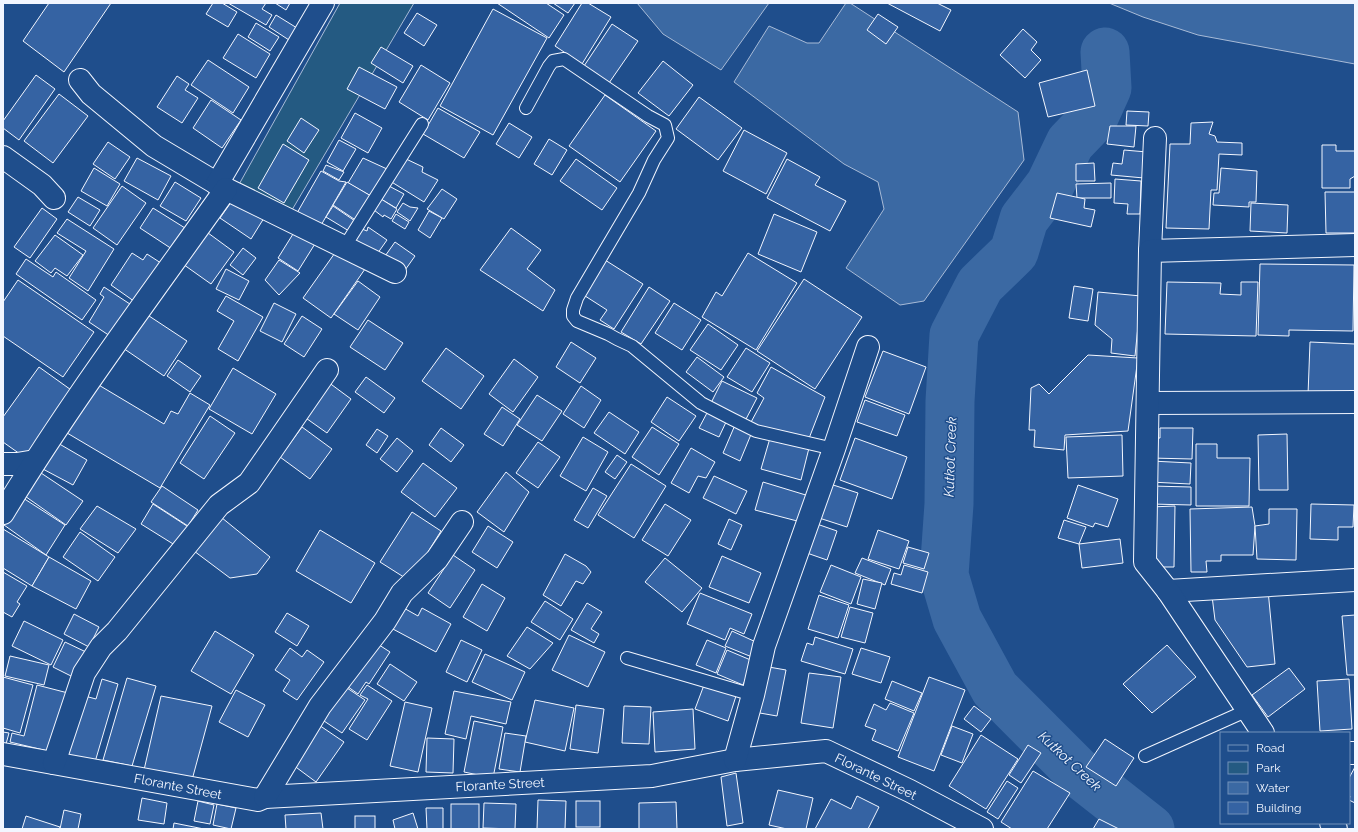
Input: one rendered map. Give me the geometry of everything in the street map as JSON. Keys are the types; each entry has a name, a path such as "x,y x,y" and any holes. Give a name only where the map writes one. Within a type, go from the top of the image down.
{"street":[{"path":"3,513 35,460 113,345 131,323 221,186 323,3"},
{"path":"80,80 91,94 154,146 221,186 395,272"},
{"path":"1155,138 1150,251 1145,562 1168,591 1262,732"},
{"path":"3,157 42,185 54,198"},
{"path":"1150,251 1355,245"},
{"path":"735,760 753,695 764,646 834,449 868,347"},
{"path":"54,763 84,673 101,647 117,631 219,505 249,483 327,370"},
{"path":"1148,403 1355,402"},
{"path":"3,464 17,464 35,460"},
{"path":"265,797 320,706 385,621 402,593 437,559 462,522"},
{"path":"1168,591 1355,580"},
{"name":"Florante Street","path":"3,754 258,800 265,797 652,776 735,760 826,752 910,791 982,829"}],"lane":[{"path":"526,108 549,66 553,61 564,59 648,116 665,125 668,138 654,160 639,193 577,298 573,310 573,316 577,321 632,346 701,403 756,431 834,449"},
{"path":"345,246 422,124"},
{"path":"627,658 753,695"},
{"path":"1145,756 1248,710"}],"green space":[{"path":"340,3 414,3 289,215 237,188"}],"water":[{"path":"637,3 769,3 721,70 663,34"},
{"path":"846,3 850,3 1018,112 1024,160 924,301 900,305 846,268 884,209 878,182 844,164 734,82 769,26 807,43 819,43"},
{"path":"1109,3 1355,3 1355,64 1198,35 1143,17"}],"building":[{"path":"49,3 111,3 64,72 23,41"},
{"path":"213,3 222,3 237,12 228,27 206,14"},
{"path":"228,3 266,3 262,9 272,15 266,25"},
{"path":"275,3 290,3 286,10"},
{"path":"497,3 546,3 564,15 549,38"},
{"path":"553,3 575,3 568,13"},
{"path":"582,3 588,3 611,17 582,64 555,46"},
{"path":"887,3 937,3 951,10 940,31"},
{"path":"493,9 547,38 493,135 440,106"},
{"path":"417,13 437,25 424,46 404,33"},
{"path":"878,14 898,27 886,44 867,30"},
{"path":"276,15 297,28 289,40 269,27"},
{"path":"256,23 279,37 270,51 248,37"},
{"path":"612,24 638,41 609,83 584,66"},
{"path":"1023,29 1037,42 1031,50 1041,60 1025,78 1000,55"},
{"path":"238,34 270,54 256,78 223,58"},
{"path":"381,47 413,66 403,83 371,63"},
{"path":"208,60 249,87 233,113 191,85"},
{"path":"663,61 693,85 669,116 638,93"},
{"path":"421,65 450,83 428,120 399,102"},
{"path":"359,67 397,87 385,109 347,89"},
{"path":"1087,70 1095,106 1048,117 1039,83"},
{"path":"36,75 55,89 19,140 3,128 3,121"},
{"path":"177,76 189,84 185,90 198,98 182,123 157,107"},
{"path":"59,94 88,116 53,163 24,141"},
{"path":"605,95 656,131 620,182 569,146"},
{"path":"699,97 742,128 718,160 676,129"},
{"path":"211,100 241,120 222,148 193,128"},
{"path":"438,108 480,132 464,158 423,134"},
{"path":"1127,111 1149,112 1148,126 1126,125"},
{"path":"355,113 382,128 368,153 341,138"},
{"path":"301,118 319,130 304,153 287,141"},
{"path":"1213,122 1209,134 1215,136 1217,142 1242,143 1242,155 1219,154 1217,190 1211,190 1209,229 1166,228 1170,144 1190,144 1191,123"},
{"path":"509,123 532,137 519,158 496,144"},
{"path":"1110,126 1136,126 1134,147 1107,144"},
{"path":"744,130 787,153 766,194 723,171"},
{"path":"549,139 567,150 552,175 534,164"},
{"path":"339,140 356,149 343,171 327,162"},
{"path":"108,142 130,157 115,179 93,164"},
{"path":"283,144 309,160 284,203 258,188"},
{"path":"1322,145 1336,145 1336,151 1355,151 1355,176 1350,179 1350,188 1322,188"},
{"path":"1124,150 1147,152 1144,178 1111,175 1113,163 1122,164"},
{"path":"137,158 171,176 158,200 124,181"},
{"path":"363,158 387,169 371,196 348,183"},
{"path":"404,158 423,167 422,172 438,180 424,202 390,181"},
{"path":"576,159 617,188 602,210 560,181"},
{"path":"787,159 820,177 815,185 846,201 830,231 767,198"},
{"path":"1094,163 1095,181 1076,181 1076,164"},
{"path":"326,165 344,172 339,180 323,171"},
{"path":"94,168 120,184 107,206 81,191"},
{"path":"1221,168 1257,171 1256,202 1249,202 1249,207 1213,205 1214,193 1219,193"},
{"path":"321,171 339,181 346,182 320,227 297,213"},
{"path":"1115,179 1141,181 1140,214 1127,214 1128,204 1114,203"},
{"path":"175,182 201,198 186,221 160,206"},
{"path":"347,182 371,196 357,221 333,205"},
{"path":"1111,183 1111,198 1077,198 1076,184"},
{"path":"122,186 146,203 117,245 93,228"},
{"path":"389,186 404,194 396,208 381,199"},
{"path":"442,189 457,199 444,219 427,209"},
{"path":"1325,192 1355,192 1355,233 1326,233"},
{"path":"1057,193 1085,199 1084,208 1095,210 1091,227 1050,218"},
{"path":"78,197 100,210 90,226 68,212"},
{"path":"234,198 264,218 251,239 220,218"},
{"path":"381,199 397,209 391,219 384,215 383,217 374,210"},
{"path":"403,203 410,207 418,208 410,221 397,212"},
{"path":"1251,203 1288,205 1287,233 1250,231"},
{"path":"333,206 355,221 349,231 326,217"},
{"path":"42,208 57,219 30,258 14,247"},
{"path":"153,208 185,228 172,249 140,228"},
{"path":"429,211 442,218 430,238 418,230"},
{"path":"396,214 409,222 405,229 392,221"},
{"path":"774,214 817,232 801,272 758,254"},
{"path":"67,219 114,249 88,291 69,278 86,251 57,233"},
{"path":"298,226 318,239 298,271 278,258"},
{"path":"368,227 387,240 375,257 353,243 362,229 367,231"},
{"path":"511,228 541,250 527,269 555,290 543,311 480,270"},
{"path":"204,230 234,252 211,284 180,262"},
{"path":"55,235 83,255 67,276 55,268 51,273 35,261"},
{"path":"395,242 415,256 403,273 383,259"},
{"path":"243,248 256,258 243,275 230,265"},
{"path":"337,250 365,269 331,318 303,298"},
{"path":"132,253 143,260 147,254 164,265 138,304 111,285"},
{"path":"748,253 797,283 756,350 702,317 716,292 722,296"},
{"path":"26,259 53,277 56,272 96,300 82,320 16,274"},
{"path":"279,260 300,273 279,295 265,280"},
{"path":"605,260 643,284 614,329 600,320 607,310 582,294"},
{"path":"1260,264 1354,265 1353,331 1289,330 1289,336 1258,335"},
{"path":"226,269 249,281 239,300 216,289"},
{"path":"804,279 862,317 815,389 757,351"},
{"path":"18,280 94,332 63,377 3,336 3,302"},
{"path":"358,281 380,297 358,330 334,314"},
{"path":"1167,282 1221,283 1220,294 1241,295 1241,282 1258,282 1256,336 1165,334"},
{"path":"1074,286 1093,289 1088,321 1069,318"},
{"path":"104,287 136,308 116,340 89,322 104,297 100,294"},
{"path":"649,287 670,301 641,344 621,332"},
{"path":"1098,292 1141,296 1135,356 1111,353 1112,339 1095,325"},
{"path":"226,296 263,317 238,361 218,349 234,321 217,311"},
{"path":"274,303 296,314 282,342 260,331"},
{"path":"674,303 701,320 682,350 655,333"},
{"path":"143,312 187,341 164,376 120,346"},
{"path":"302,316 322,329 304,357 284,344"},
{"path":"368,320 403,343 385,370 350,347"},
{"path":"708,324 738,345 721,370 690,350"},
{"path":"571,342 596,358 580,383 556,367"},
{"path":"1310,342 1355,344 1355,396 1308,395"},
{"path":"446,348 484,376 461,409 422,381"},
{"path":"746,348 770,363 752,392 727,377"},
{"path":"883,351 926,367 909,414 865,397"},
{"path":"1088,355 1138,358 1128,431 1065,435 1064,450 1034,447 1035,430 1029,430 1031,388 1039,384 1049,394"},
{"path":"697,357 724,377 713,392 686,372"},
{"path":"514,359 538,377 513,412 489,394"},
{"path":"178,360 201,376 190,392 167,376"},
{"path":"39,367 74,392 27,459 3,442 3,417"},
{"path":"771,367 825,397 808,441 750,424 764,398 757,393"},
{"path":"233,368 276,394 252,434 209,409"},
{"path":"366,377 395,398 384,413 355,392"},
{"path":"92,381 164,424 171,411 178,414 190,393 210,405 160,488 62,430"},
{"path":"722,381 757,398 745,421 711,403"},
{"path":"328,382 351,399 327,433 303,416"},
{"path":"581,386 601,400 584,428 563,414"},
{"path":"537,395 562,411 542,441 517,425"},
{"path":"667,397 696,416 679,441 651,422"},
{"path":"865,400 905,415 897,436 857,422"},
{"path":"502,407 520,419 503,446 484,434"},
{"path":"708,411 727,420 719,437 699,428"},
{"path":"609,412 639,432 625,454 594,433"},
{"path":"210,416 235,433 204,479 180,463"},
{"path":"735,425 752,432 740,461 723,453"},
{"path":"302,427 332,449 310,479 280,457"},
{"path":"652,427 679,444 659,475 632,457"},
{"path":"441,428 464,445 451,462 429,445"},
{"path":"1160,428 1193,428 1192,459 1150,458 1151,438 1160,438"},
{"path":"377,429 388,436 377,453 366,445"},
{"path":"1287,434 1288,490 1259,490 1258,435"},
{"path":"1122,435 1123,476 1068,478 1066,437"},
{"path":"583,437 608,452 586,491 560,476"},
{"path":"397,438 413,451 397,472 380,459"},
{"path":"770,438 809,448 801,480 761,469"},
{"path":"855,438 907,457 892,499 840,480"},
{"path":"56,442 87,460 73,485 41,468"},
{"path":"538,442 560,457 538,488 516,473"},
{"path":"1196,444 1217,444 1217,458 1250,458 1249,506 1196,506"},
{"path":"691,448 715,462 706,478 698,476 689,493 671,483"},
{"path":"617,455 627,462 615,479 605,472"},
{"path":"1151,461 1191,463 1190,484 1150,482"},
{"path":"423,463 457,488 435,517 401,492"},
{"path":"631,464 666,486 634,538 598,515"},
{"path":"38,471 83,501 66,525 22,494"},
{"path":"506,472 529,492 504,532 477,512"},
{"path":"714,476 747,491 736,514 703,498"},
{"path":"763,482 809,496 801,522 755,510"},
{"path":"827,483 858,493 847,527 816,517"},
{"path":"1078,485 1118,499 1108,527 1095,523 1093,527 1067,518"},
{"path":"162,486 198,510 188,526 151,502"},
{"path":"1152,486 1191,487 1191,505 1151,504"},
{"path":"593,488 607,496 588,528 574,520"},
{"path":"23,498 65,525 46,555 4,525"},
{"path":"153,504 190,528 178,547 141,524"},
{"path":"665,504 691,520 668,556 642,540"},
{"path":"1311,504 1354,505 1353,527 1338,527 1338,540 1310,539"},
{"path":"97,506 136,529 118,553 80,529"},
{"path":"1175,506 1174,567 1149,567 1150,507"},
{"path":"1252,507 1255,526 1253,555 1221,555 1221,561 1206,561 1207,572 1191,572 1190,509"},
{"path":"1269,509 1297,509 1296,560 1257,559 1255,526 1269,524"},
{"path":"412,512 441,531 410,581 380,562"},
{"path":"216,513 270,557 257,574 230,578 190,548"},
{"path":"729,519 742,525 731,550 718,544"},
{"path":"1064,520 1086,527 1079,544 1058,538"},
{"path":"814,523 837,531 827,560 804,552"},
{"path":"488,526 513,542 497,568 472,552"},
{"path":"3,529 49,557 32,586 3,568"},
{"path":"320,530 375,563 351,603 296,571"},
{"path":"878,530 909,541 899,569 868,559"},
{"path":"80,532 115,557 98,581 63,557"},
{"path":"1120,539 1123,563 1082,568 1079,544"},
{"path":"908,547 929,553 924,569 903,563"},
{"path":"565,554 586,566 591,572 583,584 576,581 561,606 543,595"},
{"path":"453,555 475,570 450,608 428,593"},
{"path":"722,556 761,573 749,603 709,587"},
{"path":"49,557 91,581 76,609 32,586"},
{"path":"665,558 702,588 682,612 645,582"},
{"path":"862,558 891,569 885,585 855,573"},
{"path":"831,565 861,577 851,604 820,592"},
{"path":"904,565 928,572 922,593 891,584 894,573 901,575"},
{"path":"3,572 27,586 17,602 20,604 12,617 3,612"},
{"path":"863,579 882,583 875,609 857,604"},
{"path":"482,584 505,598 487,631 463,617"},
{"path":"1268,590 1275,664 1247,667 1215,620 1212,596"},
{"path":"700,593 752,614 744,634 730,628 725,640 687,624"},
{"path":"819,595 849,605 838,638 808,629"},
{"path":"545,601 573,619 560,640 531,622"},
{"path":"587,603 602,612 591,629 599,634 594,643 571,630"},
{"path":"402,607 418,616 422,608 451,624 436,652 391,628"},
{"path":"850,607 873,613 865,643 841,637"},
{"path":"287,613 309,626 297,646 275,632"},
{"path":"74,614 99,627 89,647 64,634"},
{"path":"1355,615 1355,675 1347,675 1342,616"},
{"path":"24,621 63,640 51,665 12,646"},
{"path":"527,627 553,643 530,669 507,656"},
{"path":"215,631 254,655 231,694 191,671"},
{"path":"732,631 758,643 752,657 725,646"},
{"path":"569,635 605,652 588,687 552,670"},
{"path":"815,637 853,649 845,674 801,661 807,643 813,645"},
{"path":"461,640 482,650 467,682 446,672"},
{"path":"707,640 726,648 716,673 696,665"},
{"path":"373,641 390,652 369,684 366,682 358,694 344,684"},
{"path":"65,642 86,652 73,677 53,667"},
{"path":"1167,645 1196,677 1152,713 1123,684"},
{"path":"290,648 302,657 307,650 324,662 297,700 283,691 290,680 275,670"},
{"path":"861,648 890,657 881,683 852,674"},
{"path":"727,650 753,661 743,685 717,674"},
{"path":"485,654 525,672 512,700 472,682"},
{"path":"10,656 49,665 44,685 5,676"},
{"path":"390,664 417,682 404,701 377,684"},
{"path":"763,666 786,670 777,716 754,712"},
{"path":"1289,668 1305,689 1268,717 1252,695"},
{"path":"809,673 841,677 833,728 801,723"},
{"path":"3,677 33,685 20,733 3,728"},
{"path":"929,677 965,690 934,771 898,757"},
{"path":"127,678 156,686 132,766 103,760"},
{"path":"102,679 118,684 95,762 65,754 81,695 96,699"},
{"path":"1349,679 1352,729 1320,731 1317,681"},
{"path":"892,681 922,693 914,711 885,699"},
{"path":"37,685 68,693 52,752 10,742 12,733 24,736"},
{"path":"367,685 392,701 367,740 349,729 368,699 360,695"},
{"path":"704,685 736,696 728,721 695,709"},
{"path":"344,686 365,700 342,733 321,719"},
{"path":"236,690 265,705 248,737 219,722"},
{"path":"454,691 511,702 506,724 471,716 466,739 445,734"},
{"path":"161,696 212,706 192,780 144,770"},
{"path":"535,700 574,708 565,751 525,742"},
{"path":"405,702 432,708 418,772 390,766"},
{"path":"890,703 914,713 898,751 872,740 876,730 865,726 874,704 886,710"},
{"path":"576,705 604,709 598,753 570,749"},
{"path":"624,706 651,707 649,744 622,743"},
{"path":"974,706 991,719 981,732 964,719"},
{"path":"693,709 695,749 655,752 653,712"},
{"path":"474,721 503,727 493,778 464,772"},
{"path":"316,723 344,742 316,782 289,762"},
{"path":"952,726 973,734 962,763 941,755"},
{"path":"3,732 9,733 6,744 3,743"},
{"path":"505,733 526,736 520,772 499,769"},
{"path":"981,735 1018,759 986,809 949,786"},
{"path":"427,738 454,739 453,773 426,772"},
{"path":"1105,739 1134,758 1116,786 1086,767"},
{"path":"1028,745 1041,753 1021,783 1009,775"},
{"path":"1355,767 1355,803 1350,800 1350,776"},
{"path":"1033,771 1070,793 1047,829 1012,829 1001,822"},
{"path":"736,773 743,823 727,826 721,777"},
{"path":"1007,781 1018,788 998,819 987,812"},
{"path":"778,790 813,798 806,829 787,829 769,825"},
{"path":"857,796 879,807 868,829 815,829 831,799 851,809"},
{"path":"142,798 167,803 164,824 138,820"},
{"path":"538,800 566,801 565,829 537,829"},
{"path":"198,801 214,805 210,824 194,821"},
{"path":"576,801 600,801 600,827 576,827"},
{"path":"676,802 677,829 639,829 639,803"},
{"path":"484,803 516,804 515,829 483,828"},
{"path":"217,804 236,808 231,829 213,825"},
{"path":"451,804 479,804 479,829 451,829"},
{"path":"426,808 443,808 443,829 427,829"},
{"path":"64,810 81,814 78,829 60,829"},
{"path":"321,813 323,829 286,829 285,815"},
{"path":"413,813 418,829 395,829 393,820"},
{"path":"26,816 60,827 59,829 22,829"},
{"path":"355,816 375,816 375,829 355,829"},
{"path":"1099,819 1119,829 1093,829"},
{"path":"174,823 204,829 173,829"}],"waterway":[{"name":"Kutkot Creek","path":"1105,52 1107,88 1093,119 1070,143 1050,185 1024,219 1014,252 980,285 954,335 950,401 949,504 944,575 957,619 995,689 1080,774 1150,829"}]}
